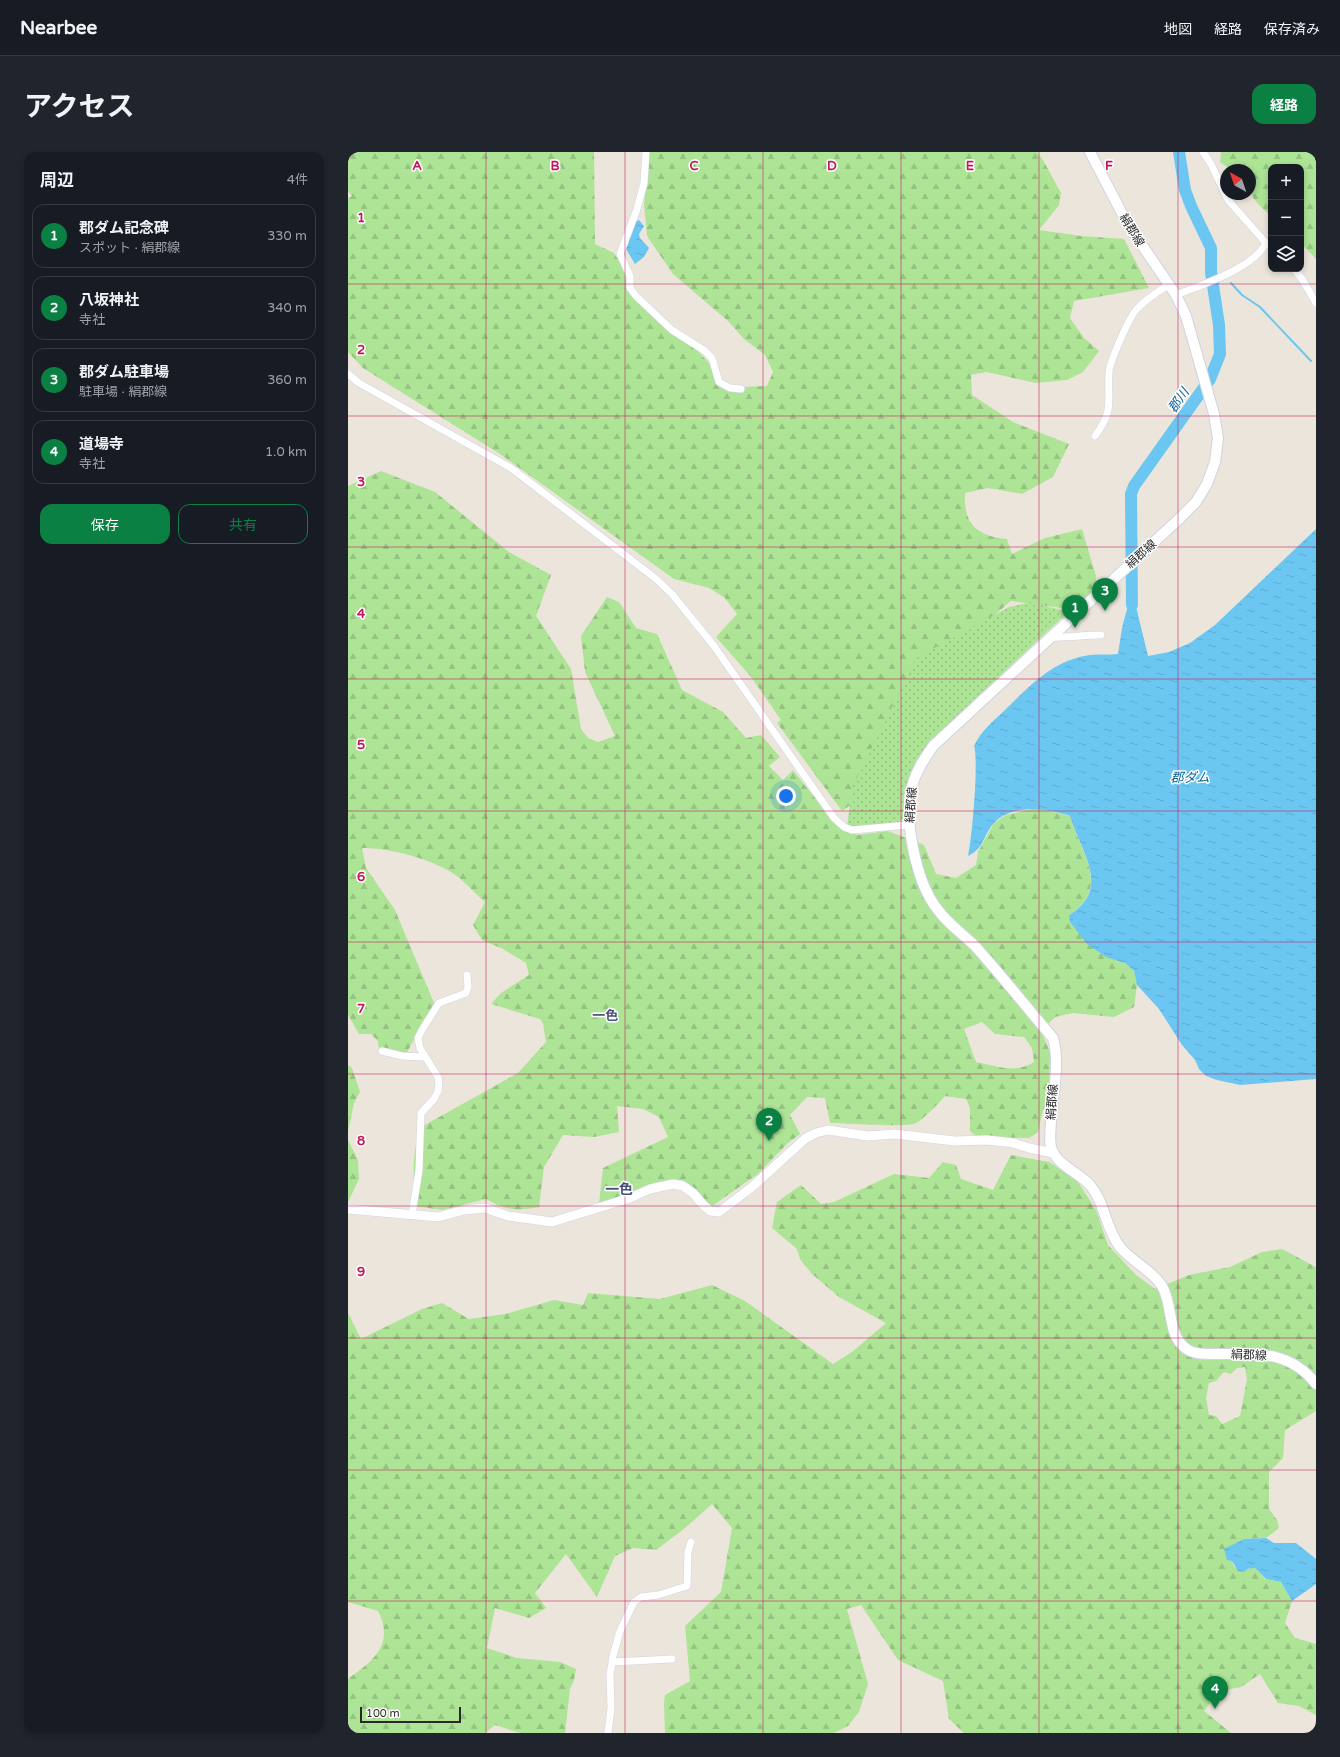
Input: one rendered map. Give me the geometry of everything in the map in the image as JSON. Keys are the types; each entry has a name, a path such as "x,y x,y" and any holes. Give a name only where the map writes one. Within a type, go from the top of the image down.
{"main road":[{"name":"絹郡線","path":"1090,152 1127,223 1176,296 1186,316 1214,414 1218,438 1215,462 1207,484 1196,502 933,746 920,764 912,784 908,825 919,871 927,893 937,910 974,946 1053,1038 1056,1056 1050,1132 1051,1146 1061,1162 1088,1183 1095,1192 1112,1235 1121,1248 1151,1273 1163,1287 1170,1305 1174,1332 1180,1343 1189,1350 1200,1354 1263,1354 1284,1358 1299,1367 1316,1384"}],"street":[{"path":"646,152 644,182 637,209 620,254 630,276 630,288 636,296 672,330 709,354 717,370 719,382 730,388 741,389"},
{"path":"1203,152 1211,164 1228,200 1268,243"},
{"path":"1176,296 1234,272 1268,245"},
{"path":"1296,272 1316,303"},
{"path":"1095,436 1106,422 1110,397 1109,371 1112,360 1127,328 1136,311 1151,296 1168,285"},
{"path":"348,374 359,383 511,468 655,578 672,594 714,646 834,818 844,827 852,830 866,830 877,827 908,825"},
{"path":"1050,637 1068,638 1085,635 1102,635"},
{"path":"412,1215 418,1181 421,1113 436,1095 439,1083 435,1072 424,1056 418,1038 442,1000 466,992 468,987 467,975"},
{"path":"382,1051 402,1056 424,1056"},
{"path":"348,1209 438,1217 464,1210 485,1208 508,1216 552,1222 608,1205 650,1189 673,1184 683,1186 693,1193 704,1207 711,1211 719,1212 752,1187 806,1138 816,1133 828,1130 868,1136 894,1134 955,1141 987,1140 1014,1143 1029,1148 1054,1153"},
{"path":"608,1733 611,1708 610,1674 620,1631 634,1602 642,1597 658,1595 687,1586 688,1552 691,1542"},
{"path":"612,1662 672,1659"}],"green space":[{"path":"348,152 594,152 595,244 614,253 625,271 627,289 641,306 697,350 710,364 717,384 742,387 767,386 773,372 765,355 744,339 728,321 673,274 647,236 644,204 649,152 1037,152 1061,193 1059,205 1039,230 1081,236 1124,239 1149,288 1074,301 1070,318 1084,338 1099,351 1083,372 1067,380 1036,383 986,372 971,375 972,395 1013,422 1069,444 1053,477 1022,494 988,488 965,493 966,513 974,526 980,531 988,535 1007,539 1012,554 1045,538 1082,529 1096,576 1095,590 1070,609 1011,601 942,660 863,796 842,811 777,723 781,720 752,678 716,637 737,614 724,597 709,588 674,579 500,454 363,368 348,352 348,198 352,196 348,191"},
{"path":"1221,152 1316,152 1316,259 1304,246 1304,164 1268,164 1268,213 1255,200 1256,164 1223,164 1220,162"},
{"path":"381,471 435,492 509,552 551,575 536,616 571,669 581,729 588,738 598,742 615,736 585,672 581,636 607,597 619,602 636,628 657,634 682,690 723,712 746,738 761,735 780,757 769,766 783,780 793,770 825,811 843,828 857,835 888,831 924,845 936,874 956,878 976,865 978,852 994,823 1006,815 1036,808 1070,816 1085,855 1091,881 1089,893 1082,904 1069,915 1106,956 1125,963 1134,971 1137,985 1134,1007 1114,1017 1073,1013 1055,1017 1041,1031 1050,1052 1049,1101 1043,1110 1038,1132 1029,1138 977,1137 970,1131 970,1108 966,1099 945,1096 935,1107 916,1123 888,1125 830,1123 825,1098 807,1097 790,1115 800,1134 788,1143 758,1174 712,1206 682,1180 657,1182 599,1204 603,1168 668,1137 659,1117 643,1109 617,1106 619,1132 594,1137 563,1135 544,1167 539,1207 512,1209 500,1206 486,1199 442,1210 415,1206 414,1155 423,1126 518,1073 546,1042 543,1023 540,1019 491,1004 501,993 529,975 526,963 503,949 482,940 473,925 485,902 460,878 431,862 396,852 373,848 362,848 366,868 395,910 434,1003 406,1054 379,1049 378,1041 371,1034 359,1034 348,1015 348,486","holes":["982,1022 995,1034 1024,1037 1032,1048 1034,1062 1020,1068 998,1067 976,1062 964,1029"]},
{"path":"1031,602 1068,612 936,736 914,768 905,822 863,828 847,826 852,788 916,658 1009,607"},
{"path":"348,1065 352,1068 360,1092 354,1103 348,1132"},
{"path":"348,1140 358,1160 359,1179 348,1202"},
{"path":"1011,1155 1049,1162 1076,1179 1096,1210 1108,1245 1136,1275 1155,1289 1189,1275 1230,1267 1262,1252 1282,1249 1316,1267 1316,1411 1285,1430 1283,1458 1269,1472 1269,1509 1277,1520 1279,1528 1266,1538 1244,1539 1232,1561 1234,1567 1247,1569 1255,1568 1265,1579 1281,1582 1292,1601 1285,1623 1295,1638 1316,1644 1316,1715 1299,1706 1278,1703 1260,1674 1241,1687 1221,1691 1204,1711 1231,1733 964,1733 949,1719 943,1681 898,1660 861,1605 847,1609 868,1684 859,1712 848,1726 834,1733 665,1733 665,1695 690,1681 685,1626 721,1592 732,1528 712,1504 684,1529 656,1550 633,1548 615,1556 597,1597 566,1554 535,1593 546,1608 529,1618 495,1608 487,1648 517,1658 560,1662 576,1669 574,1680 570,1689 565,1733 520,1733 495,1725 485,1733 348,1733 348,1679 373,1659 383,1643 384,1633 383,1623 378,1611 348,1602 348,1313 361,1339 422,1309 442,1303 469,1319 505,1314 554,1300 583,1305 588,1293 660,1299 712,1285 745,1301 833,1364 852,1352 886,1323 839,1297 812,1274 800,1259 797,1249 772,1228 777,1202 801,1185 821,1204 834,1202 894,1174 929,1178 943,1162 956,1165 961,1179 993,1190","holes":["1245,1367 1247,1379 1240,1416 1222,1424 1216,1416 1209,1415 1206,1398 1209,1383 1216,1381 1224,1372 1231,1374 1237,1368"]}],"water":[{"path":"639,220 644,226 639,234 640,238 649,248 644,257 635,264 626,249 636,222"},
{"name":"郡ダム","path":"1316,529 1316,1079 1240,1085 1206,1076 1199,1069 1195,1060 1182,1045 1159,1009 1137,985 1134,971 1125,963 1106,957 1087,944 1070,922 1069,915 1082,904 1089,893 1091,881 1090,868 1070,816 1052,811 1031,809 1011,812 994,823 978,849 968,856 973,817 976,767 974,746 985,730 1026,689 1055,667 1077,658 1090,655 1118,654 1122,628 1132,590 1148,656 1169,652 1190,643 1215,625"},
{"path":"1266,1538 1274,1543 1296,1543 1316,1559 1316,1584 1292,1601 1281,1582 1266,1579 1255,1568 1247,1569 1244,1572 1238,1571 1232,1561 1227,1560 1224,1549 1244,1539"}],"waterway":[{"name":"郡川","path":"1132,605 1131,494 1134,486 1210,379 1220,354 1219,325 1211,272 1211,248 1185,190 1179,152"},
{"path":"1231,283 1242,295 1260,307 1311,361"}],"place":[{"name":"郡ダム駐車場","path":"1105,611"},
{"name":"郡ダム記念碑","path":"1075,628"},
{"name":"八坂神社","path":"769,1141"},
{"name":"道場寺","path":"1215,1709"}],"district":[{"name":"一色","path":"605,1015"},
{"name":"一色","path":"619,1189"}]}
